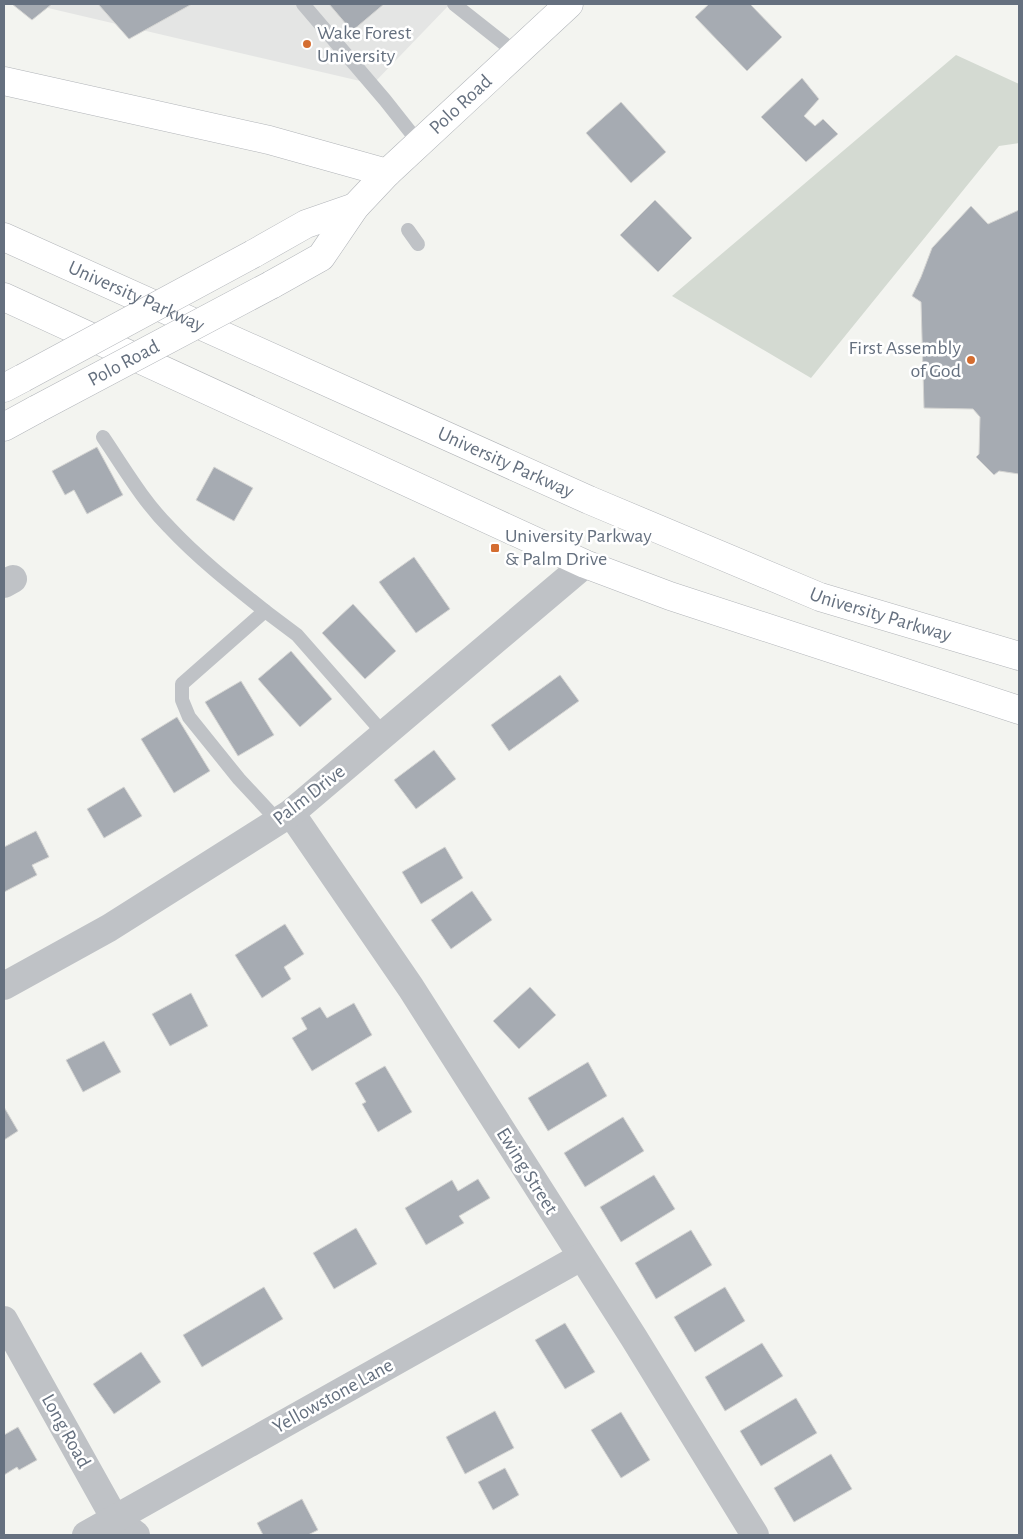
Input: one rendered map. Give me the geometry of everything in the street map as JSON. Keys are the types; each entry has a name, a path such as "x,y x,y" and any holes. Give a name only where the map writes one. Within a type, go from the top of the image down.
{"main road":[{"name":"Polo Road","path":"4,426 321,257 355,207 386,173 569,4"},
{"path":"4,81 269,140 386,173"},
{"name":"Polo Road","path":"13,383 306,224 355,207"},
{"name":"University Parkway","path":"4,237 589,500 820,597 1019,656"},
{"path":"4,297 586,564 670,596 1019,710"}],"street":[{"name":"Palm Drive","path":"4,986 109,928 284,817 586,564"},
{"name":"Ewing Street","path":"284,817 411,988 755,1535"},
{"name":"Yellowstone Lane","path":"86,1535 125,1527 581,1257"},
{"name":"Long Road","path":"4,1320 125,1527"}],"lane":[{"path":"303,4 419,143"},
{"path":"454,4 516,54"},
{"path":"408,230 418,244"},
{"path":"103,437 140,492 168,526 209,566 297,635 384,734"},
{"path":"265,611 182,684 182,700 189,717 239,779 284,817"}],"shaded area":[{"name":"Wake Forest University","path":"31,4 450,4 373,84"},
{"path":"956,55 1019,84 1019,143 999,146 811,378 672,296"}],"building":[{"path":"12,4 52,4 32,20"},
{"path":"98,4 192,4 129,39"},
{"path":"329,4 384,4 352,31"},
{"path":"709,4 750,4 782,37 747,71 695,17"},
{"path":"802,78 819,99 804,116 815,126 823,119 838,134 806,162 761,117"},
{"path":"621,102 666,152 631,183 586,133"},
{"path":"655,200 692,238 658,272 620,235"},
{"name":"First Assembly of God","path":"971,206 988,224 1019,210 1019,474 999,471 994,475 976,457 979,454 980,417 973,409 924,408 921,302 912,296 932,248"},
{"path":"97,447 123,495 87,514 74,490 65,495 52,471"},
{"path":"214,467 253,488 234,521 196,500"},
{"path":"414,557 450,609 416,633 379,582"},
{"path":"353,604 396,651 365,679 322,633"},
{"path":"291,651 332,699 300,727 258,679"},
{"path":"560,675 579,701 509,751 491,725"},
{"path":"241,681 274,735 238,756 205,702"},
{"path":"177,717 210,771 174,793 141,739"},
{"path":"434,750 456,779 416,809 394,780"},
{"path":"124,787 142,816 104,838 87,809"},
{"path":"36,831 49,857 32,865 37,875 4,892 4,847"},
{"path":"445,847 463,878 421,904 402,872"},
{"path":"472,891 492,920 451,949 431,920"},
{"path":"285,924 304,954 284,967 291,979 262,998 235,955"},
{"path":"530,987 556,1015 519,1049 493,1021"},
{"path":"191,993 208,1026 170,1046 152,1014"},
{"path":"354,1003 372,1035 312,1071 292,1038 307,1029 301,1018 320,1007 327,1018"},
{"path":"104,1041 121,1072 83,1092 66,1060"},
{"path":"588,1062 607,1096 548,1131 528,1098"},
{"path":"385,1066 412,1112 378,1132 362,1104 366,1102 355,1083"},
{"path":"4,1107 18,1131 4,1140"},
{"path":"623,1117 644,1151 585,1187 564,1153"},
{"path":"654,1175 675,1209 621,1242 600,1207"},
{"path":"478,1179 490,1198 459,1216 464,1223 426,1245 405,1208 452,1180 458,1191"},
{"path":"356,1228 377,1264 334,1289 313,1253"},
{"path":"691,1230 712,1265 656,1299 635,1263"},
{"path":"264,1287 283,1319 202,1367 183,1335"},
{"path":"725,1287 745,1321 695,1352 674,1317"},
{"path":"565,1323 595,1372 565,1389 535,1340"},
{"path":"762,1343 783,1376 725,1411 705,1377"},
{"path":"141,1352 161,1382 114,1414 93,1384"},
{"path":"796,1398 817,1433 761,1466 740,1431"},
{"path":"495,1411 514,1448 465,1474 446,1437"},
{"path":"621,1412 650,1460 621,1478 591,1430"},
{"path":"18,1427 37,1460 19,1470 17,1467 4,1475 4,1435"},
{"path":"831,1454 852,1489 794,1522 774,1488"},
{"path":"505,1468 519,1495 493,1510 478,1482"},
{"path":"302,1499 318,1530 308,1535 263,1535 257,1523"}],"place":[{"name":"Wake Forest University","path":"307,44"},
{"name":"First Assembly of God","path":"971,360"},
{"name":"University Parkway & Palm Drive","path":"495,548"}]}
